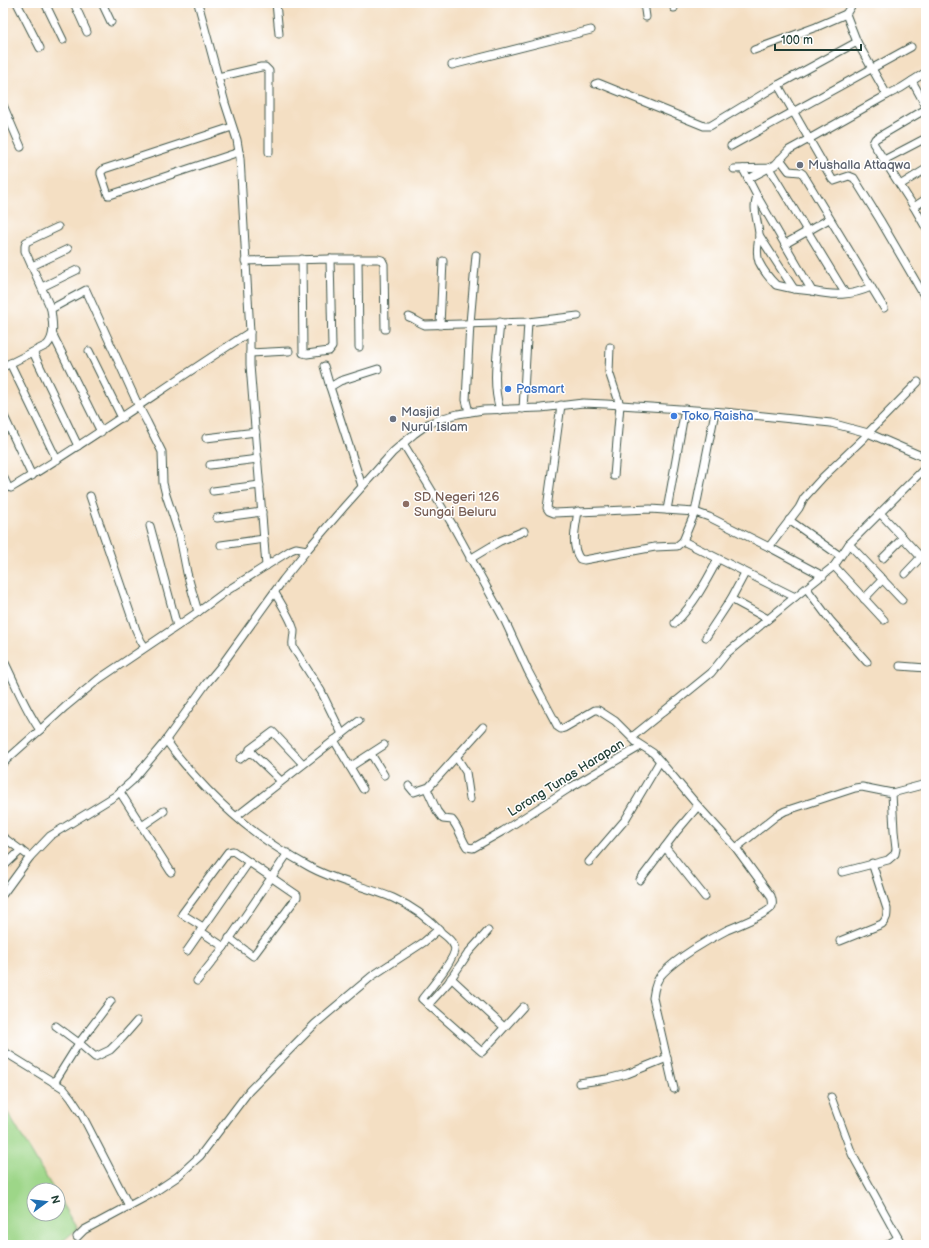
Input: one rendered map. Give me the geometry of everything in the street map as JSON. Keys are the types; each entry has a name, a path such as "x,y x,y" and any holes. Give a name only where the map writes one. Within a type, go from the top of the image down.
{"street":[{"path":"17,3 40,48"},
{"path":"45,3 63,40"},
{"path":"74,3 87,32"},
{"path":"102,3 111,22"},
{"path":"198,3 239,152 250,353 266,566"},
{"path":"276,3 279,34"},
{"path":"644,3 646,17"},
{"path":"754,50 846,14 853,3"},
{"path":"846,14 857,42 887,95"},
{"path":"452,65 591,30"},
{"path":"595,84 598,83 704,126 710,126 857,42"},
{"path":"731,146 872,67 911,47"},
{"path":"218,77 261,67 267,68 269,71 269,152"},
{"path":"748,179 770,168 788,150 926,72"},
{"path":"912,81 926,107 875,139 873,144 926,228"},
{"path":"778,86 832,179 834,181 849,176 854,178 926,299"},
{"path":"3,105 21,147"},
{"path":"232,127 104,170 101,174 107,193 110,195 239,152"},
{"path":"884,160 926,138"},
{"path":"780,159 789,171 800,172 803,174 884,308"},
{"path":"734,168 770,168"},
{"path":"770,168 846,294"},
{"path":"743,169 812,292"},
{"path":"900,185 926,169"},
{"path":"757,196 754,203 759,235 757,244 758,256 760,264 776,285 836,295 853,294 872,287"},
{"path":"914,207 926,199"},
{"path":"785,244 829,219"},
{"path":"58,227 26,242 25,251 51,309 53,335 101,432"},
{"path":"759,235 794,289"},
{"path":"32,266 68,249"},
{"path":"469,412 466,400 470,323 476,255"},
{"path":"245,261 378,258 382,260 384,264 385,329"},
{"path":"302,259 303,353 307,354 332,350 330,259"},
{"path":"358,259 359,346"},
{"path":"440,325 443,261"},
{"path":"42,287 77,270"},
{"path":"51,309 86,290 138,407 162,452 163,483 180,537 187,573 198,612"},
{"path":"409,317 415,319 420,324 440,325 528,322 578,316"},
{"path":"500,322 495,386 500,410"},
{"path":"523,409 528,322"},
{"path":"3,476 8,487 11,488 32,476 101,432 250,332"},
{"path":"53,335 47,345 6,365 57,460"},
{"path":"610,347 609,372 620,405 614,476"},
{"path":"89,351 122,418"},
{"path":"250,353 289,351"},
{"path":"33,352 78,446"},
{"path":"324,366 362,486"},
{"path":"330,386 340,381 378,369"},
{"path":"770,547 804,498 815,485 864,438 918,382"},
{"path":"3,894 30,857 50,836 120,792 132,781 163,744 275,593 283,580 307,550 362,486 403,443 428,424 443,418 469,412 523,409 583,403 685,409 831,424 868,433 926,458"},
{"path":"561,405 547,508 549,511 554,513 578,511 667,510 695,512 709,517 770,547 823,576"},
{"path":"667,510 685,409"},
{"path":"578,511 574,546 580,559 584,560 654,547 677,546 683,541 695,512 715,412"},
{"path":"3,414 32,476"},
{"path":"206,438 256,432"},
{"path":"403,443 452,524 505,621 528,671 558,727 561,729 564,728 592,711 598,710 615,721 641,746 653,753 736,848 771,896 773,904 770,908 748,921 727,930 684,956 662,973 654,988 653,998 674,1089"},
{"path":"210,465 258,459"},
{"path":"632,737 711,673 727,653 768,618 807,589 834,566 849,544 926,467"},
{"path":"213,491 260,485"},
{"path":"90,496 140,641 145,647"},
{"path":"217,518 262,512"},
{"path":"880,513 918,554 924,555"},
{"path":"790,520 840,556"},
{"path":"150,526 177,626"},
{"path":"470,559 500,541 524,530"},
{"path":"882,558 903,538"},
{"path":"222,545 264,539"},
{"path":"683,541 795,598"},
{"path":"849,544 902,600"},
{"path":"3,763 65,707 99,679 225,592 266,566 296,548 307,550"},
{"path":"905,574 924,555"},
{"path":"675,623 686,612 701,591 718,560"},
{"path":"834,566 884,620"},
{"path":"706,637 731,599 745,573"},
{"path":"864,599 883,579"},
{"path":"807,589 830,620 867,662"},
{"path":"275,593 292,625 294,632 292,640 293,647 321,691 342,734"},
{"path":"731,599 768,618"},
{"path":"3,659 6,672 40,730"},
{"path":"900,666 926,668"},
{"path":"237,816 360,721"},
{"path":"409,786 414,792 427,789 483,727"},
{"path":"281,781 252,754 250,749 273,732 303,764"},
{"path":"334,740 363,789"},
{"path":"163,744 176,755 214,796 257,834 309,867 348,883 393,898 414,909 439,929 455,948 444,971 422,999 482,1052 523,1007"},
{"path":"350,767 384,745"},
{"name":"Lorong Tunas Harapan","path":"427,789 437,811 443,819 452,820 458,827 461,838 467,847 472,848 503,832 568,789 641,746"},
{"path":"240,759 248,753 252,754"},
{"path":"371,754 384,775"},
{"path":"456,758 466,772 470,799"},
{"path":"589,862 625,820 660,761"},
{"path":"736,848 776,816 785,811 855,788 862,787 892,794 926,784"},
{"path":"120,792 171,872"},
{"path":"842,872 888,860 895,854 896,849 892,794"},
{"path":"640,880 698,806"},
{"path":"142,826 164,811"},
{"path":"3,837 30,857"},
{"path":"665,847 705,897"},
{"path":"3,867 21,850"},
{"path":"224,947 182,914 228,852 233,852 272,877 297,897 254,956 229,938"},
{"path":"197,981 224,947 288,853"},
{"path":"187,951 249,862"},
{"path":"840,941 882,924 886,920 887,909 872,863"},
{"path":"77,1237 84,1230 153,1193 177,1177 200,1156 250,1091 315,1024 372,976 424,942 439,929"},
{"path":"428,1005 448,983 470,952 488,931"},
{"path":"451,978 504,1027"},
{"path":"54,1083 79,1043 111,1001"},
{"path":"56,1026 95,1057 110,1050 137,1021"},
{"path":"3,1052 63,1088 81,1113 129,1206"},
{"path":"579,1083 607,1079 627,1074 667,1058"},
{"path":"831,1097 852,1154 902,1245"},
{"path":"887,1245 898,1238"}],"green space":[{"path":"3,1105 49,1182 26,1182 26,1222 66,1222 66,1210 77,1229 58,1245 3,1245"}],"place":[{"name":"Mushalla Attaqwa","path":"800,165"},
{"name":"Pasmart","path":"508,389"},
{"name":"Toko Raisha","path":"674,416"},
{"name":"Masjid Nurul Islam","path":"393,419"},
{"name":"SD Negeri 126 Sungai Beluru","path":"406,504"}]}
